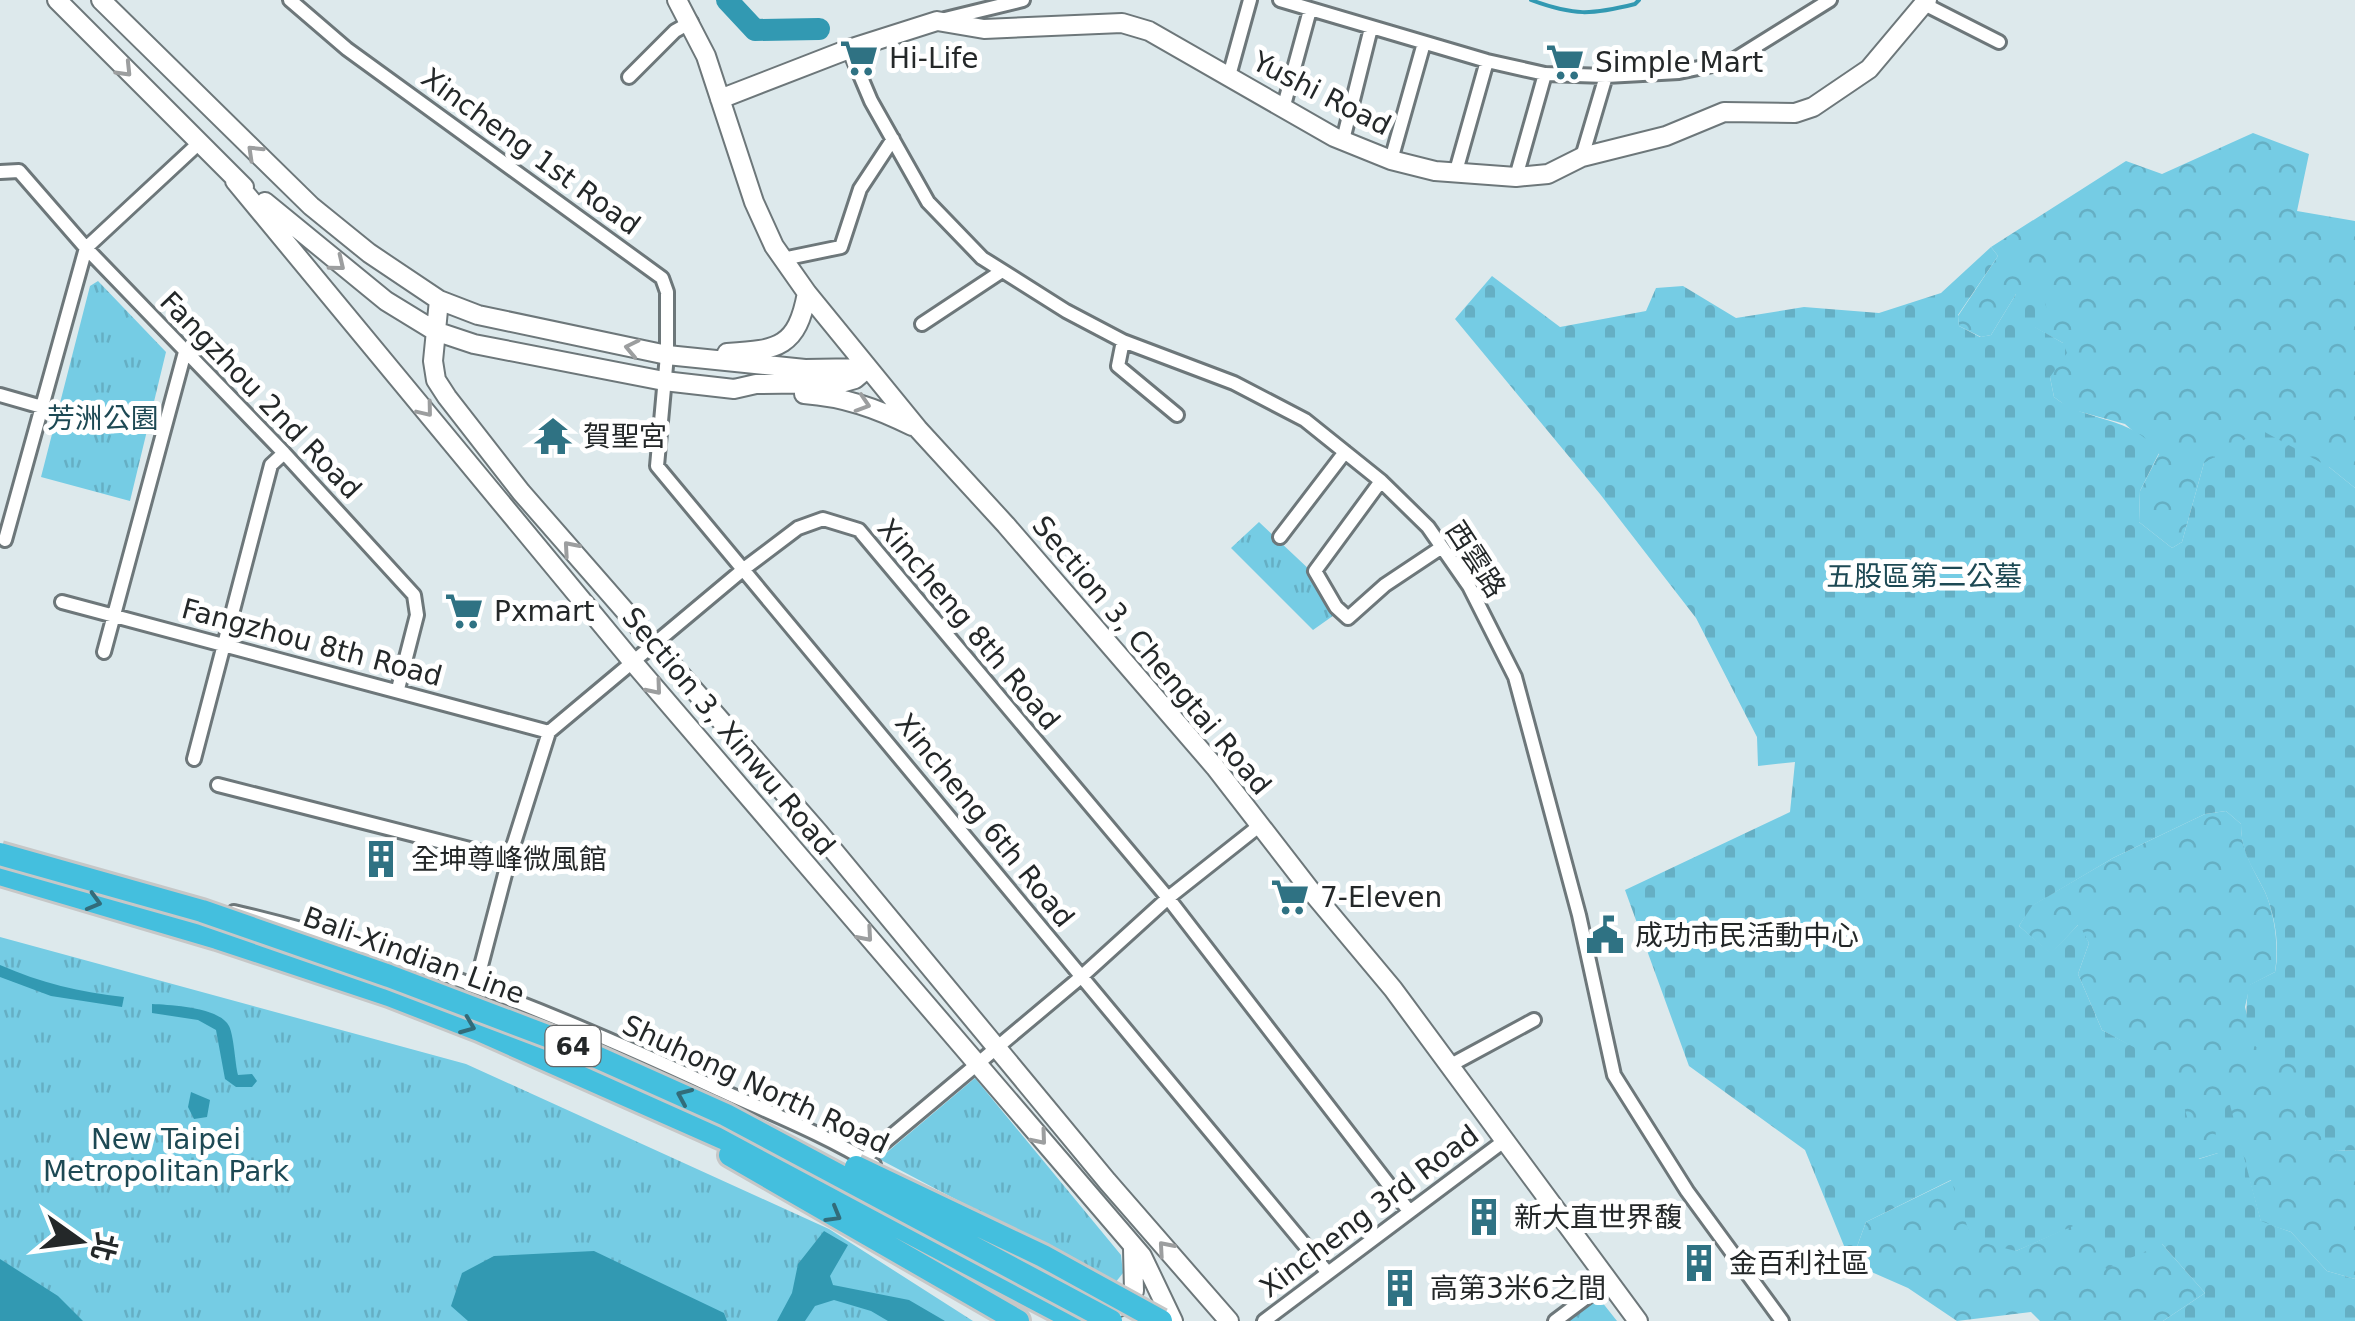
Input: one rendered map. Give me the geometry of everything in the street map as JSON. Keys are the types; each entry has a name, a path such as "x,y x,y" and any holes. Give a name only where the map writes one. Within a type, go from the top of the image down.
{"highway":[{"name":"Bali-Xindian Line","path":"0,855 202,911 563,1042 726,1114 1110,1318"},
{"name":"Bali-Xindian Line","path":"0,874 217,938 388,994 479,1030 770,1159 1077,1321"},
{"path":"661,1111 1018,1321"},
{"path":"726,1114 825,1152 1043,1256 1160,1321"}],"street":[{"path":"57,0 235,181 386,301 435,331 536,358 664,381 846,399 876,408 918,429"},
{"path":"101,0 312,206 368,253 439,300 478,315 667,355 805,369 868,368"},
{"name":"Xincheng 1st Road","path":"290,0 347,49 662,278 666,292 664,381"},
{"name":"Section 3, Chengtai Road","path":"676,0 691,22 754,202 783,260 807,293 918,429 1215,767 1393,989 1638,1321"},
{"path":"938,21 1023,0"},
{"path":"1229,76 1250,0"},
{"path":"1280,0 1487,62 1546,74 1606,76 1678,72 1732,61 1830,0"},
{"path":"1925,2 1999,42"},
{"name":"Yushi Road","path":"720,98 848,48 938,21 984,29 1122,23 1149,31 1283,110 1392,160 1435,171 1516,177 1548,174 1582,158 1666,136 1724,112 1795,114 1813,107 1869,69 1925,2"},
{"path":"1283,110 1310,10"},
{"path":"628,77 674,31 691,22"},
{"path":"1343,140 1371,28"},
{"path":"1392,160 1424,43"},
{"name":"西雲路","path":"848,48 870,101 928,202 982,258 1066,311 1124,341 1234,383 1305,420 1380,480 1428,527 1468,586 1514,678 1578,914 1614,1075 1687,1191 1782,1321"},
{"path":"1456,171 1487,62"},
{"path":"1516,177 1546,74"},
{"path":"1582,158 1606,76"},
{"path":"783,260 841,247 860,189 893,139"},
{"path":"5,540 86,248 198,144"},
{"name":"Fangzhou 2nd Road","path":"0,172 20,171 86,248 414,595 416,615 398,689"},
{"name":"Section 3, Xinwu Road","path":"235,181 632,661 1142,1256 1173,1321"},
{"path":"922,324 1002,271"},
{"path":"667,355 743,352 782,343 794,334 802,320 807,293"},
{"name":"Section 3, Xinwu Road","path":"439,300 436,380 447,397 521,492 894,920 1107,1181 1229,1321"},
{"path":"1124,341 1118,366 1177,415"},
{"path":"104,652 185,352"},
{"path":"734,389 756,384 842,383 855,379 868,368"},
{"name":"Xincheng 6th Road","path":"664,381 657,466 1328,1273"},
{"path":"0,395 42,407"},
{"path":"1280,537 1346,452"},
{"path":"194,759 271,465 284,454"},
{"path":"1380,480 1315,571 1336,606 1348,618 1385,585 1442,548"},
{"name":"Xincheng 8th Road","path":"549,732 798,528 822,519 859,530 1168,898 1409,1211"},
{"name":"Fangzhou 8th Road","path":"62,602 549,732"},
{"path":"476,985 509,859 549,732"},
{"path":"218,785 509,859"},
{"path":"864,1159 1081,977 1168,898 1259,826"},
{"name":"Shuhong North Road","path":"81,876 298,929 476,985 666,1064 864,1159 1110,1318"},
{"path":"1449,1066 1534,1020"},
{"name":"Xincheng 3rd Road","path":"1264,1321 1504,1142"},
{"path":"1110,1318 1134,1291 1133,1247"},
{"path":"1555,1321 1608,1282"}],"green space":[{"path":"2253,133 2309,154 2297,211 2355,221 2355,488 2329,467 2204,463 2182,542 2172,548 2139,522 2140,491 2159,454 2125,424 2070,409 2054,397 2050,377 2063,343 2034,327 2016,294 1991,335 1981,337 1959,326 1958,316 1998,256 1991,247 2126,161 2162,174"},
{"name":"五股區第二公墓","path":"1991,247 1998,256 1958,315 1959,326 1980,337 1991,335 2016,294 2027,290 2044,299 2047,310 2035,327 2063,343 2067,353 2050,377 2054,397 2081,412 2136,432 2159,453 2140,491 2139,522 2172,548 2182,542 2204,463 2261,430 2329,467 2355,488 2355,1150 2336,1151 2299,1108 2296,1064 2271,1056 2253,1043 2248,1027 2249,985 2275,972 2276,931 2269,901 2245,852 2241,824 2226,811 2205,814 2113,858 2032,906 2019,926 2051,953 2079,924 2089,943 2078,974 2102,1030 2173,1068 2199,1159 2218,1153 2212,1102 2230,1105 2261,1221 2291,1232 2327,1271 2355,1279 2355,1321 2163,1321 2205,1293 2162,1244 2106,1269 2080,1223 2016,1251 1972,1240 1951,1180 1866,1222 1851,1263 1805,1150 1689,1066 1625,890 1790,812 1795,762 1758,766 1757,737 1696,618 1600,494 1455,319 1492,276 1560,327 1646,311 1656,288 1683,286 1736,318 1804,307 1879,313 1941,293"},
{"name":"芳洲公園","path":"98,281 166,352 130,501 41,477 90,286"},
{"path":"1259,522 1312,572 1337,613 1313,630 1231,548"},
{"path":"2226,811 2241,824 2245,851 2268,901 2275,931 2275,972 2250,985 2245,1007 2253,1039 2297,1064 2336,1151 2355,1150 2355,1279 2327,1271 2291,1232 2261,1222 2229,1105 2218,1153 2198,1159 2172,1069 2102,1030 2078,974 2089,943 2078,925 2051,954 2019,926 2031,906 2113,858 2205,814"},
{"name":"New Taipei Metropolitan Park","path":"0,937 466,1064 829,1229 973,1321 0,1321"},
{"path":"975,1078 1121,1255 1123,1273 1115,1283 879,1159"},
{"path":"1952,1180 2016,1251 2080,1222 2162,1244 2205,1293 2163,1321 2040,1321 2031,1312 1957,1321 1908,1288 1851,1263 1866,1222"},
{"path":"1598,1297 1617,1321 1566,1321"}],"shaded area":[{"path":"0,965 61,986 124,997 122,1007 51,996 0,977"},
{"path":"152,1004 194,1008 224,1020 231,1030 238,1075 252,1074 257,1081 252,1087 236,1087 225,1079 216,1030 198,1020 152,1013"},
{"path":"191,1092 210,1100 207,1117 194,1119 188,1107"},
{"path":"824,1231 848,1245 830,1276 833,1285 909,1300 945,1321 888,1321 871,1311 834,1300 815,1306 805,1321 777,1321 792,1293 798,1264"},
{"path":"594,1251 724,1313 727,1321 468,1321 451,1306 462,1273 494,1256"},
{"path":"0,1259 58,1296 83,1321 0,1321"}],"waterway":[{"path":"727,0 755,30 819,29"},
{"path":"1531,0 1583,12 1620,8 1639,0"}],"place":[{"name":"Hi-Life","path":"859,58"},
{"name":"Simple Mart","path":"1565,62"},
{"name":"賀聖宮","path":"553,436"},
{"name":"Pxmart","path":"464,611"},
{"name":"全坤尊峰微風館","path":"381,859"},
{"name":"7-Eleven","path":"1290,897"},
{"name":"成功市民活動中心","path":"1605,935"},
{"name":"新大直世界馥","path":"1484,1217"},
{"name":"金百利社區","path":"1699,1263"},
{"name":"高第3米6之間","path":"1400,1288"}]}
